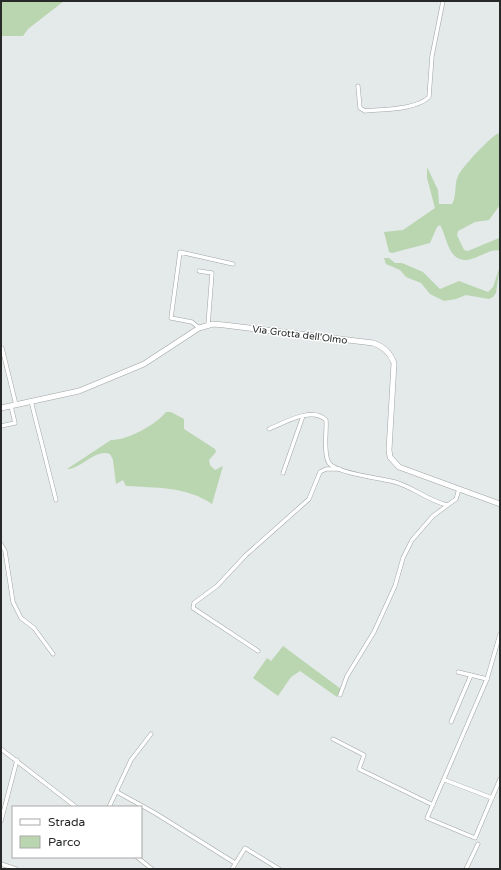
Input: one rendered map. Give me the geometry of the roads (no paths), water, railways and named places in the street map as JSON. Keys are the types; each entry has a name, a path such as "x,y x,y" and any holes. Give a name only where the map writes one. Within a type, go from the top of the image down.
{"street":[{"path":"358,86 360,108 365,111 412,106 429,97 432,56 443,1"},
{"path":"199,328 192,322 171,318 180,252 233,264"},
{"path":"199,271 212,273 208,325"},
{"name":"Via Grotta dell'Olmo","path":"1,408 78,391 144,364 199,328 208,325 224,325 380,345 390,355 395,368 390,457 399,466 500,504"},
{"path":"1,426 15,423 2,348"},
{"path":"31,402 56,500"},
{"path":"283,473 302,416"},
{"path":"269,429 302,416 320,416 326,420 329,462 340,469"},
{"path":"258,651 193,606 194,603 217,586 246,555 309,499 320,472 326,469 340,469 397,483 414,489 438,503 447,505"},
{"path":"340,695 348,676 374,632 395,586 403,558 412,540 433,516 456,499 459,488"},
{"path":"1,544 6,551 13,602 21,618 34,628 53,654"},
{"path":"500,634 487,679 445,780 427,818 475,838 500,779"},
{"path":"458,672 487,679"},
{"path":"451,722 471,675"},
{"path":"110,806 131,760 151,734"},
{"path":"333,739 364,755 359,769 432,805"},
{"path":"1,749 75,806"},
{"path":"1,821 17,760"},
{"path":"445,780 492,798"},
{"path":"117,792 155,813 235,863"},
{"path":"466,869 478,844"},
{"path":"232,869 245,848 279,869"},
{"path":"138,858 152,869"},
{"path":"2,866 16,869"}]}
